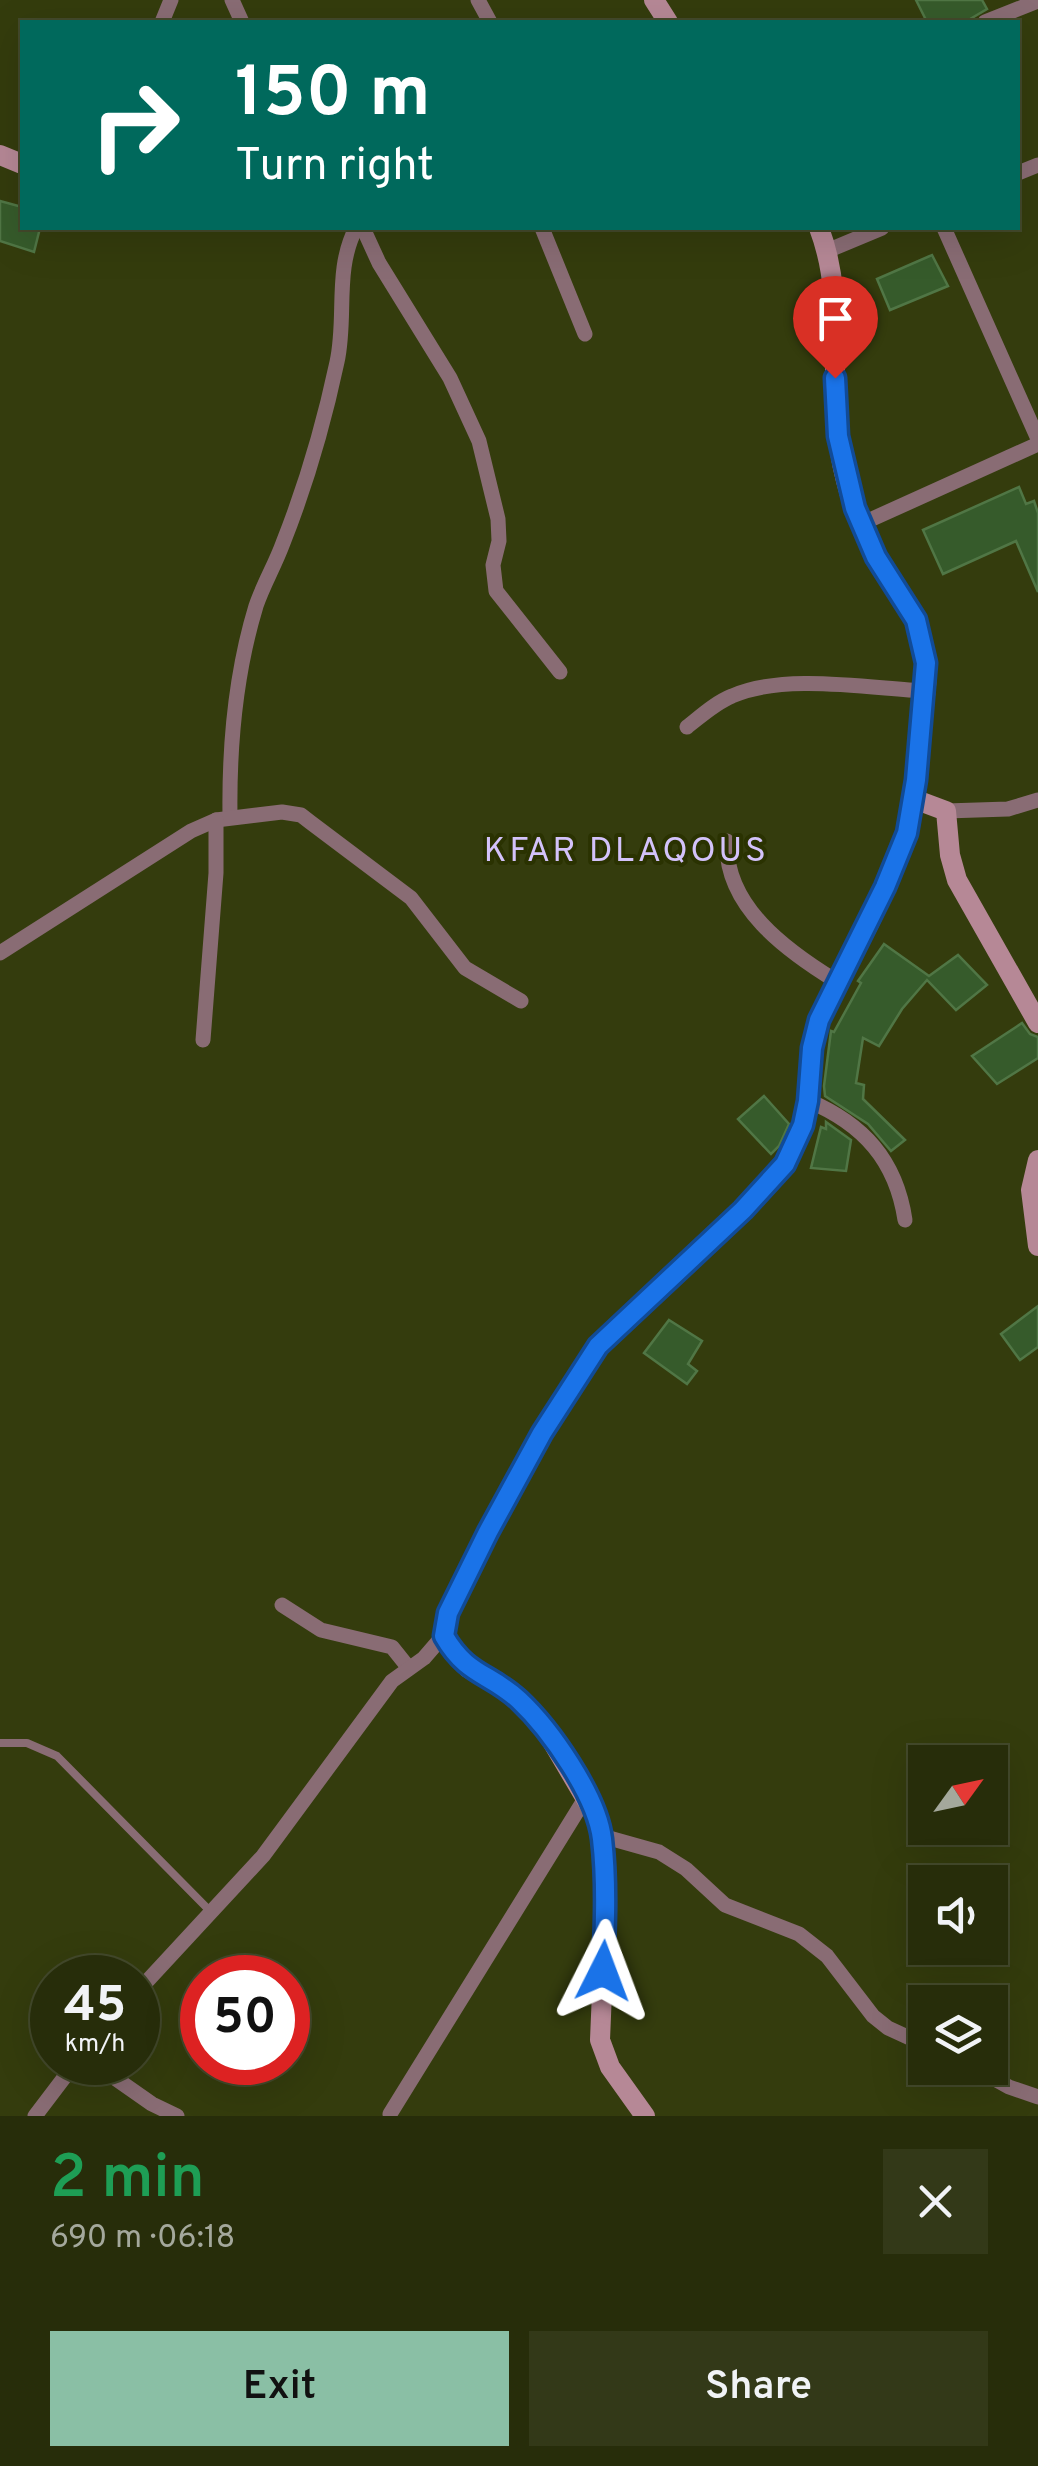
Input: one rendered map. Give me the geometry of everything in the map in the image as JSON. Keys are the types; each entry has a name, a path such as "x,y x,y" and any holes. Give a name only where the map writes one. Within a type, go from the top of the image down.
{"main road":[{"path":"645,2116 610,2067 600,2040 605,1920 602,1836 586,1796 536,1718 516,1697 468,1668 444,1636 448,1613 488,1532 542,1433 598,1346 762,1191 785,1164 796,1144 808,1101 812,1048 819,1020 898,860 914,800 926,663 916,620 876,557 848,485 838,436 837,312 828,252 820,230"},
{"path":"914,800 946,812 950,856 958,880 1038,1024"},
{"path":"1038,1160 1031,1190 1038,1246"}],"street":[{"path":"989,20 1038,1"},
{"path":"203,1040 216,873 238,679 258,602 306,476 338,358 342,278 349,241 358,230"},
{"path":"361,230 450,378 479,441 498,519 493,565 496,591 560,672"},
{"path":"543,230 585,334"},
{"path":"828,252 878,230"},
{"path":"862,524 1038,441 945,230"},
{"path":"688,727 728,697 763,688 826,685 925,691"},
{"path":"946,812 1008,809 1038,800"},
{"path":"0,954 191,831 223,818 282,812 301,816 411,898 465,968 522,1000"},
{"path":"726,841 732,875 766,930 789,951 836,980"},
{"path":"808,1101 841,1115 869,1141 898,1189 904,1220"},
{"path":"282,1604 321,1630 392,1647 408,1667"},
{"path":"160,1966 262,1856 392,1681 424,1658 444,1636"},
{"path":"390,2114 586,1796"},
{"path":"602,1836 659,1852 686,1869 725,1905 799,1934 827,1956 873,2016 908,2037"},
{"path":"35,2116 59,2085"},
{"path":"125,2085 177,2116"},
{"path":"1005,2085 1038,2097"}],"lane":[{"path":"0,1743 27,1742 57,1756 211,1912"}],"building":[{"path":"916,0 982,0 987,9 968,20 926,20"},
{"path":"0,201 20,206 20,230 40,230 34,252 0,241"},
{"path":"932,255 948,286 890,310 877,279"},
{"path":"1019,487 1026,504 1034,501 1038,513 1038,592 1016,541 943,574 923,530"},
{"path":"884,944 929,976 958,955 987,985 956,1010 927,980 902,1009 879,1046 863,1038 856,1083 864,1085 863,1099 905,1140 891,1151 868,1124 825,1096 824,1086 831,1031 834,1032 861,983 858,981"},
{"path":"1022,1023 1030,1034 1038,1037 1038,1058 997,1084 972,1056"},
{"path":"764,1096 789,1124 771,1154 738,1119"},
{"path":"826,1122 851,1140 846,1171 811,1168 821,1127 826,1129"},
{"path":"1038,1306 1038,1347 1020,1360 1001,1334"},
{"path":"669,1320 702,1341 688,1364 697,1371 687,1384 644,1353"}],"district":[{"name":"KFAR DLAQOUS","path":"626,852"}],"route":[{"path":"603,1971 602,1836 593,1811 543,1726 516,1697 468,1668 444,1636 448,1613 488,1532 555,1410 598,1346 686,1260 723,1230 785,1164 803,1125 819,1020 836,980 860,941 907,833 914,800 926,663 916,620 876,557 855,508 841,458 835,378"}]}
